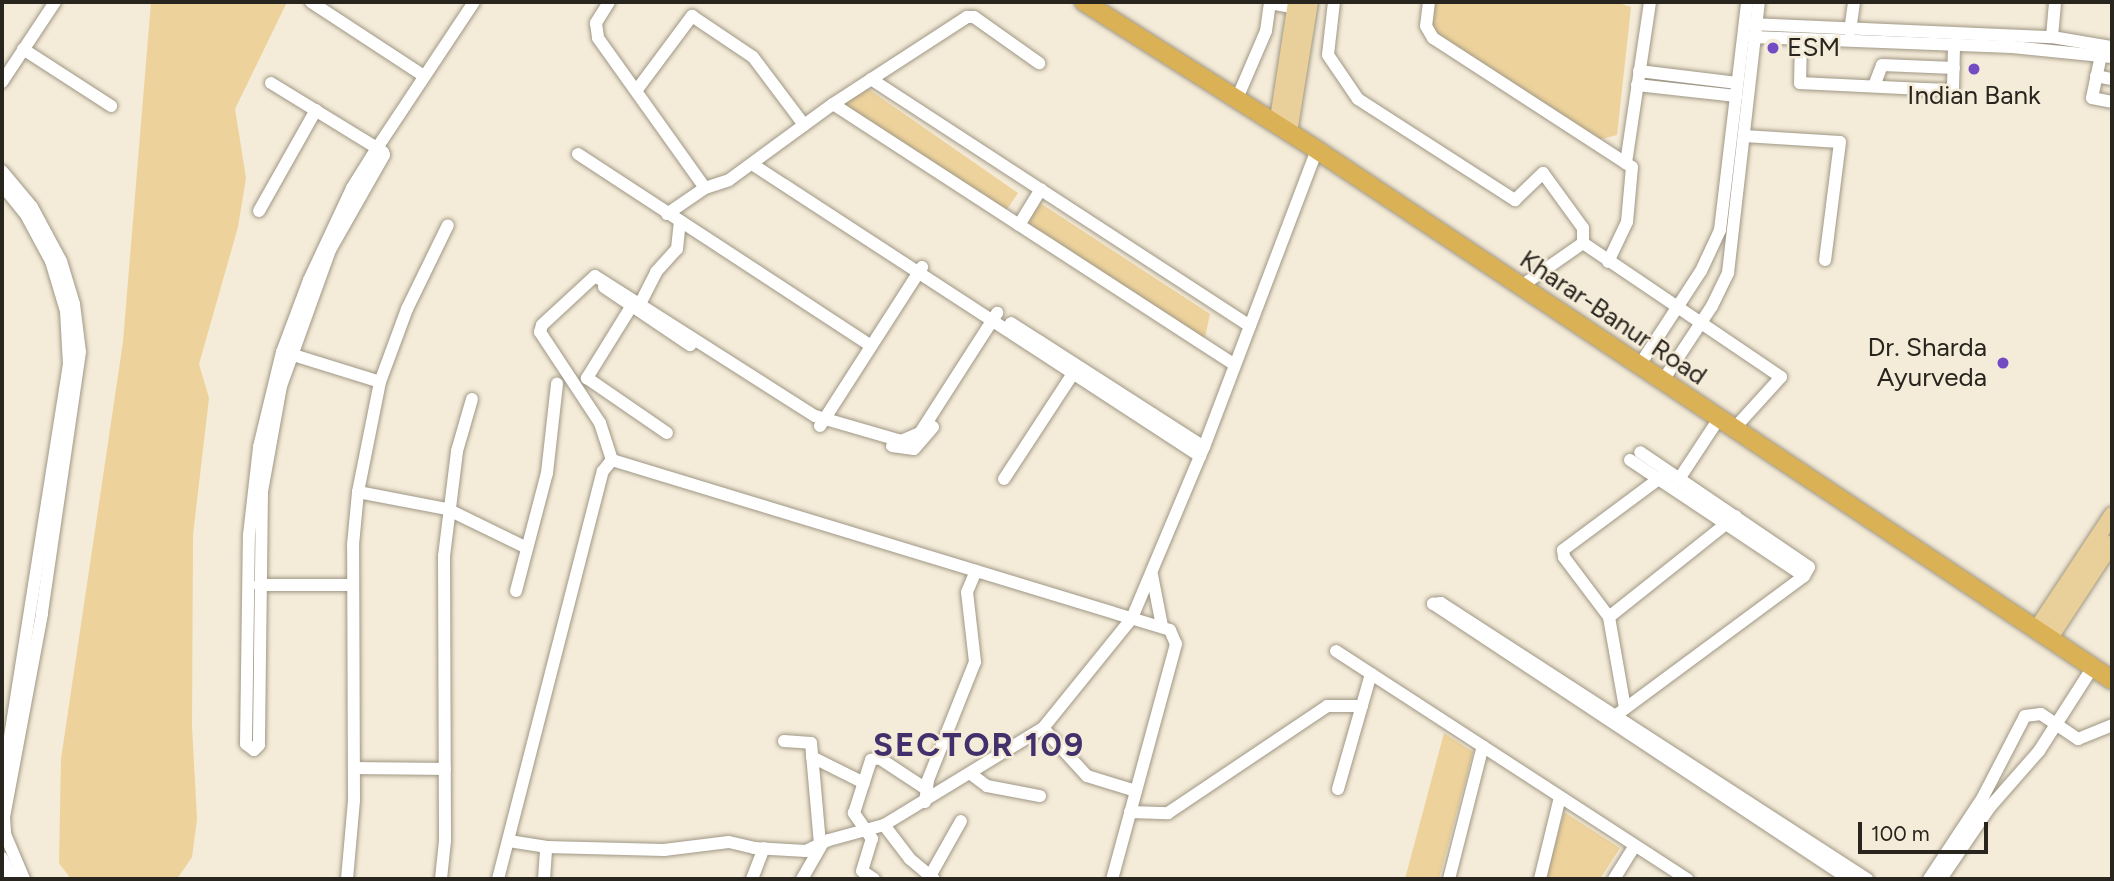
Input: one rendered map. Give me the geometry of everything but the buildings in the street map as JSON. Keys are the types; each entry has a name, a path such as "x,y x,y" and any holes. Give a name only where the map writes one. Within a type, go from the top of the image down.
{"highway":[{"name":"Kharar-Banur Road","path":"1096,5 1236,101 1317,150 1725,425 2112,680"}],"main road":[{"path":"1283,129 1301,4"},
{"path":"2043,635 2112,515"},
{"path":"2043,635 2112,542"}],"street":[{"path":"2,82 55,2"},
{"path":"310,2 424,76"},
{"path":"377,148 474,2"},
{"path":"609,2 596,23 596,33 705,188"},
{"path":"1334,2 1328,55 1358,99 1515,200 1543,173 1583,228 1583,243"},
{"path":"1429,2 1426,26 1433,38 1626,163 1634,176 1629,213 1608,262"},
{"path":"1662,382 1702,322 1728,273 1744,136 1751,28 1748,2"},
{"path":"1639,366 1678,307 1720,230 1737,90 1759,2"},
{"path":"1850,31 1854,2"},
{"path":"2052,37 2055,2"},
{"path":"1236,101 1266,31 1270,3 1301,4"},
{"path":"1626,163 1646,3"},
{"path":"636,91 692,16 753,57 804,125"},
{"path":"667,214 705,188 723,183 833,104 971,16 1038,62"},
{"path":"1751,28 2052,37 2112,47"},
{"path":"1751,28 1801,40 2106,56 2096,76 2092,98 2112,102"},
{"path":"1801,40 1800,83 1953,90 1955,46"},
{"path":"23,49 111,106"},
{"path":"1874,86 1882,65 1954,68"},
{"path":"2096,76 2112,79"},
{"path":"1638,78 1737,90"},
{"path":"871,79 1250,326"},
{"path":"271,83 377,148 383,158 330,250 287,353 259,447 249,535 246,744 254,750 258,745 259,585 268,446 287,353"},
{"path":"833,104 1234,364"},
{"path":"259,211 316,110"},
{"path":"1744,136 1840,142 1825,260"},
{"path":"509,841 546,847 663,850 729,842 802,852 822,842 869,832 884,825 925,795 971,774 1043,728 1132,618 1202,452 1317,150"},
{"path":"578,154 872,346"},
{"path":"755,161 1202,452"},
{"path":"2,172 11,197 40,219 68,281 80,352 75,409 12,764 4,826 24,879"},
{"path":"2,186 51,261 69,337 55,468 8,714 12,764 2,785"},
{"path":"1019,225 1041,189"},
{"path":"667,433 587,378 656,272 677,249 680,222"},
{"path":"352,878 352,585 358,492 380,382 407,309 448,225"},
{"path":"1583,243 1782,377 1669,477 1563,550 1564,557 1609,617 1620,712"},
{"path":"1520,287 1583,243"},
{"path":"822,423 921,269"},
{"path":"612,460 600,423 540,329 591,278 606,280 636,304 822,423 914,449 924,442 998,319"},
{"path":"287,353 380,382"},
{"path":"1004,479 1075,370"},
{"path":"516,591 525,547 547,473 557,384"},
{"path":"441,879 445,769 447,509 472,398"},
{"path":"1620,712 1804,576 1808,564 1732,520 1635,456"},
{"path":"612,460 1162,626 1173,632 1176,644 1112,879"},
{"path":"498,879 603,471 612,460"},
{"path":"1669,477 1732,520"},
{"path":"358,492 447,509 525,547"},
{"path":"1609,617 1732,520"},
{"path":"925,795 975,662 967,592 976,571"},
{"path":"1152,575 1162,626"},
{"path":"259,585 352,585"},
{"path":"1849,879 1833,863 1620,712 1538,671 1441,603 1433,604 1833,863 1867,879"},
{"path":"1336,651 1686,879"},
{"path":"1941,879 1989,808 2039,751 2093,667"},
{"path":"1338,789 1371,674"},
{"path":"1130,812 1168,813 1327,706 1362,706"},
{"path":"1929,879 1983,797 2025,716 2036,712 2078,739 2112,725"},
{"path":"1043,728 1087,776 1136,790"},
{"path":"784,741 808,741 812,757 822,842 803,879"},
{"path":"1449,879 1483,746"},
{"path":"812,757 864,783"},
{"path":"874,879 862,871 872,844 869,832 855,813 864,783 876,757 925,795"},
{"path":"354,768 445,769"},
{"path":"971,774 987,786 1040,796"},
{"path":"1540,879 1560,797"},
{"path":"884,825 910,859 932,878 961,821"},
{"path":"1614,879 1635,846"},
{"path":"544,879 546,847"},
{"path":"752,879 764,848"},
{"path":"2,858 12,879"},
{"path":"1823,879 1833,863"}],"shaded area":[{"path":"151,2 287,2 235,109 246,178 238,227 199,364 209,398 193,535 192,726 197,819 192,857 177,879 71,879 59,863 61,759 123,342"},
{"path":"1429,2 1616,2 1631,7 1617,135 1598,140 1424,26"},
{"path":"864,86 1018,193 1003,215 839,102"},
{"path":"1040,203 1210,314 1204,342 1025,226"},
{"path":"1444,733 1473,752 1439,879 1405,879"},
{"path":"1564,812 1620,848 1600,879 1546,879"}],"place":[{"name":"ESM","path":"1773,48"},
{"name":"Indian Bank","path":"1974,69"},
{"name":"Dr. Sharda Ayurveda","path":"2003,363"}],"district":[{"name":"SECTOR 109","path":"979,745"}]}
